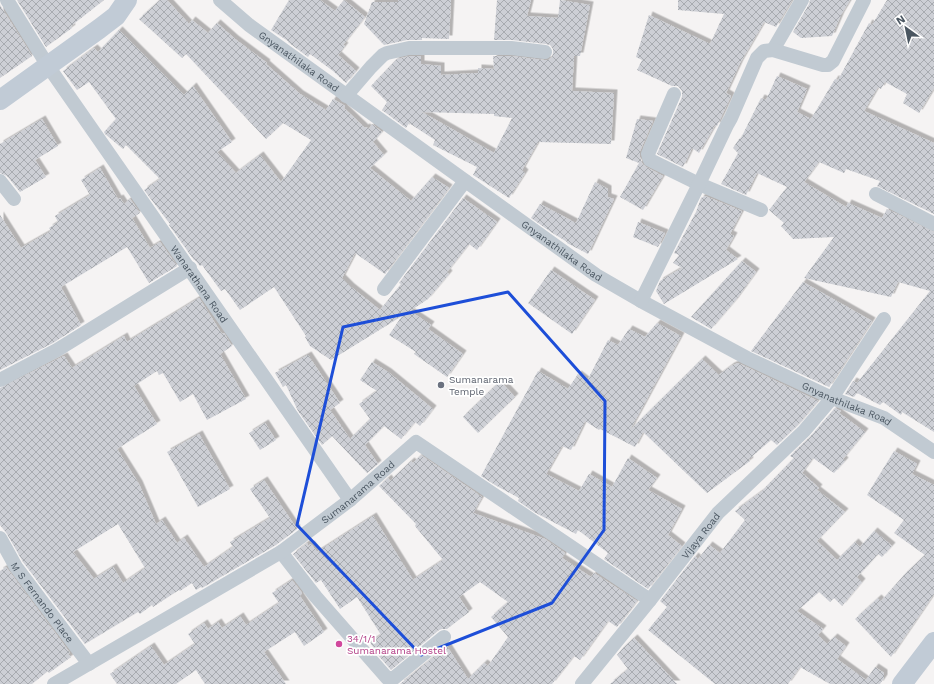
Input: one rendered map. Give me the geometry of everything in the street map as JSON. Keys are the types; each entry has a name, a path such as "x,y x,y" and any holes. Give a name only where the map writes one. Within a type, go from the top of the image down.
{"street":[{"name":"Wanarathana Road","path":"7,0 48,66 350,500"},
{"path":"0,100 116,16 127,0"},
{"name":"Gnyanathilaka Road","path":"220,0 249,25 346,96 596,275 747,358 832,398 884,418 934,452"},
{"path":"774,50 802,0"},
{"path":"641,301 731,118 757,58 764,51 774,50 823,65 828,64 833,61 864,0"},
{"path":"346,96 383,54 409,48 511,48 545,52"},
{"path":"674,94 648,154 650,160 699,184 761,210"},
{"path":"0,181 14,199"},
{"path":"384,289 465,181"},
{"path":"876,194 934,224"},
{"path":"0,380 57,350 190,268"},
{"name":"Vijaya Road","path":"582,684 718,513 804,431 832,398 884,319"},
{"name":"Sumanarama Road","path":"54,684 281,552 350,500 416,442 650,600"},
{"name":"M S Fernando Place","path":"0,538 16,567 89,664"},
{"path":"281,552 316,597 387,678 394,678 444,637"},
{"path":"902,684 934,642"}],"highlighted area":[{"path":"508,292 605,401 604,530 552,603 421,655 297,525 343,327"}],"building":[{"path":"17,0 104,0 71,26 72,28 46,47"},
{"path":"160,0 167,0 189,24 192,20 208,33 217,23 235,39 267,63 266,64 300,94 326,110 333,99 345,106 344,108 365,128 366,127 369,129 372,124 382,132 373,142 384,155 370,168 411,201 432,177 449,188 385,274 355,253 342,278 380,310 401,284 399,283 463,198 497,222 477,250 469,244 447,272 449,274 428,299 410,311 431,325 428,329 463,354 447,377 414,354 416,352 389,335 402,316 331,360 310,346 305,337 306,336 274,287 240,310 225,289 221,291 202,265 200,266 194,260 169,225 170,224 144,190 160,179 126,145 123,149 105,134 104,132 116,119 89,82 77,90 63,71 94,48 98,52 119,30 184,95 193,86 232,142 217,152 236,173 260,155 281,182 311,140 283,123 266,139 186,54 182,58 139,19"},
{"path":"289,0 320,0 335,11 344,0 365,17 343,45 345,46 338,55 356,71 346,83 310,54 308,57 271,30"},
{"path":"398,0 451,0 449,39 422,38 422,40 407,40 384,45 364,24 372,2 398,2"},
{"path":"497,0 531,0 527,16 558,18 560,0 590,5 580,56 574,56 572,91 614,93 611,144 538,142 522,170 525,173 509,198 473,175 477,167 433,145 435,140 409,123 406,128 382,110 387,102 371,86 397,59 410,56 421,56 421,64 441,66 441,75 478,73 478,68 494,69 493,56 510,56 544,60 548,60 552,57 553,49 550,45 512,40 494,40","holes":["422,112 494,114 494,116 512,118 494,153"]},
{"path":"678,0 792,0 776,27 764,22 740,63 726,93 731,96 717,126 715,125 699,153 692,148 683,167 657,154 682,97 682,91 678,86 672,86 637,70 642,60 636,57 649,15 710,44 724,14 678,10"},
{"path":"810,0 850,0 841,15 832,36 801,38 793,32"},
{"path":"887,0 934,0 934,88 919,113 903,103 907,94 885,82 881,89 878,87 864,111 934,143 934,214 877,186 880,181 846,169 844,173 819,162 804,182 846,207 848,203 882,218 887,209 934,232 934,432 902,412 901,415 883,402 880,405 857,393 854,397 845,394 853,381 857,383 930,291 898,282 891,297 804,278 834,237 793,239 781,226 784,223 769,210 787,187 757,173 746,195 721,184 738,153 733,148 741,138 761,98 766,100 777,76 807,89 797,112 811,119 835,79 838,80 869,23 872,25"},
{"path":"0,5 32,56 0,78"},
{"path":"42,119 58,146 35,160 46,177 20,192 7,176 0,173 0,144"},
{"path":"637,119 653,121 640,151 640,157 642,163 646,167 663,176 643,210 620,197 639,163 626,158"},
{"path":"100,168 118,199 120,198 124,204 130,199 140,213 132,218 150,248 160,242 177,266 149,283 127,247 61,287 81,325 53,343 0,370 0,215 21,248 51,231 49,228 58,222 55,216 90,195 81,180"},
{"path":"595,182 608,189 608,197 614,199 588,254 567,243 531,218 540,204 576,223"},
{"path":"705,196 742,211 730,234 734,236 726,250 738,259 664,304 656,291 660,281 682,268 673,263 679,255 674,253 696,212 701,198"},
{"path":"638,222 665,233 658,247 633,237"},
{"path":"742,261 756,272 735,301 711,329 691,317"},
{"path":"551,270 595,300 572,334 528,303"},
{"path":"803,282 872,321 829,387 751,351"},
{"path":"199,298 222,334 224,333 232,346 220,354 246,399 207,420 193,394 180,402 163,373 159,375 157,371 134,386 157,424 117,449 139,484 156,524 162,520 177,543 184,538 204,567 233,547 230,542 270,518 250,489 264,480 297,529 276,545 202,588 201,587 196,590 192,583 153,607 152,605 140,614 138,612 85,644 23,562 0,525 0,388 64,356 72,368 124,336 127,342","holes":["118,524 145,568 123,583 113,567 94,579 73,552"]},
{"path":"657,323 681,336 630,430 702,359 719,375 731,366 738,363 818,401 798,425 777,445 771,440 749,459 750,461 707,493 643,432 635,447 600,429 599,430 585,421 571,450 562,446 546,474 579,491 589,474 612,487 628,458 657,478 648,490 682,509 668,535 682,546 648,589 604,559 608,553 578,530 576,534 534,512 518,501 519,498 481,476 538,371 568,389 578,374 587,381 608,340 618,345 629,329 645,337"},
{"path":"308,355 340,403 330,410 350,439 370,419 359,404 377,391 360,380 372,362 388,372 433,409 420,426 415,422 401,439 384,426 365,445 378,464 367,473 332,436 322,445 298,411 286,385 283,387 275,373"},
{"path":"500,381 515,397 478,433 463,417"},
{"path":"835,408 841,411 839,413 865,432 843,459 845,461 834,473 813,458 802,473 819,488 817,490 845,512 817,541 837,560 855,542 860,547 874,531 892,546 882,557 878,554 857,577 862,582 842,606 834,598 830,602 819,592 797,611 823,629 818,635 827,644 834,637 846,646 837,659 866,680 875,667 884,673 884,678 880,684 830,684 800,667 788,684 715,684 648,630 667,607 660,601 695,556 698,559 709,545 720,553 745,520 735,511 761,492 794,458 790,456 810,437"},
{"path":"265,423 276,440 260,450 249,433"},
{"path":"199,434 230,489 198,507 167,452"},
{"path":"894,451 917,464 912,474 934,485 934,594 891,657 855,619 878,598 881,601 905,574 925,555 894,533 904,520 867,495"},
{"path":"421,455 482,497 473,513 545,539 565,553 562,558 591,577 594,573 637,601 617,627 608,621 580,660 574,656 552,684 400,684 447,646 468,679 484,663 488,666 508,637 491,617 508,602 480,582 459,597 469,612 447,629 439,630 391,670 378,655 370,642 381,635 357,597 340,609 321,580 316,583 293,554 307,543 308,546 311,544 317,552 373,516 413,580 443,560 415,526 416,524 379,486 388,478 390,481 411,461 413,463"},
{"path":"6,567 70,653 68,654 71,657 49,673 48,671 32,684 0,684 0,571"},
{"path":"292,580 302,593 300,596 324,632 304,646 295,632 264,652 286,684 205,684 196,670 176,684 117,684 110,674 151,646 164,665 195,644 188,634 204,623 208,629 218,622 222,628 240,616 246,625 279,603 272,593"},
{"path":"634,638 677,684 610,684 628,669 617,655"}],"place":[{"name":"Sumanarama Temple","path":"441,385"},
{"name":"34/1/1 Sumanarama Hostel","path":"339,644"}]}
